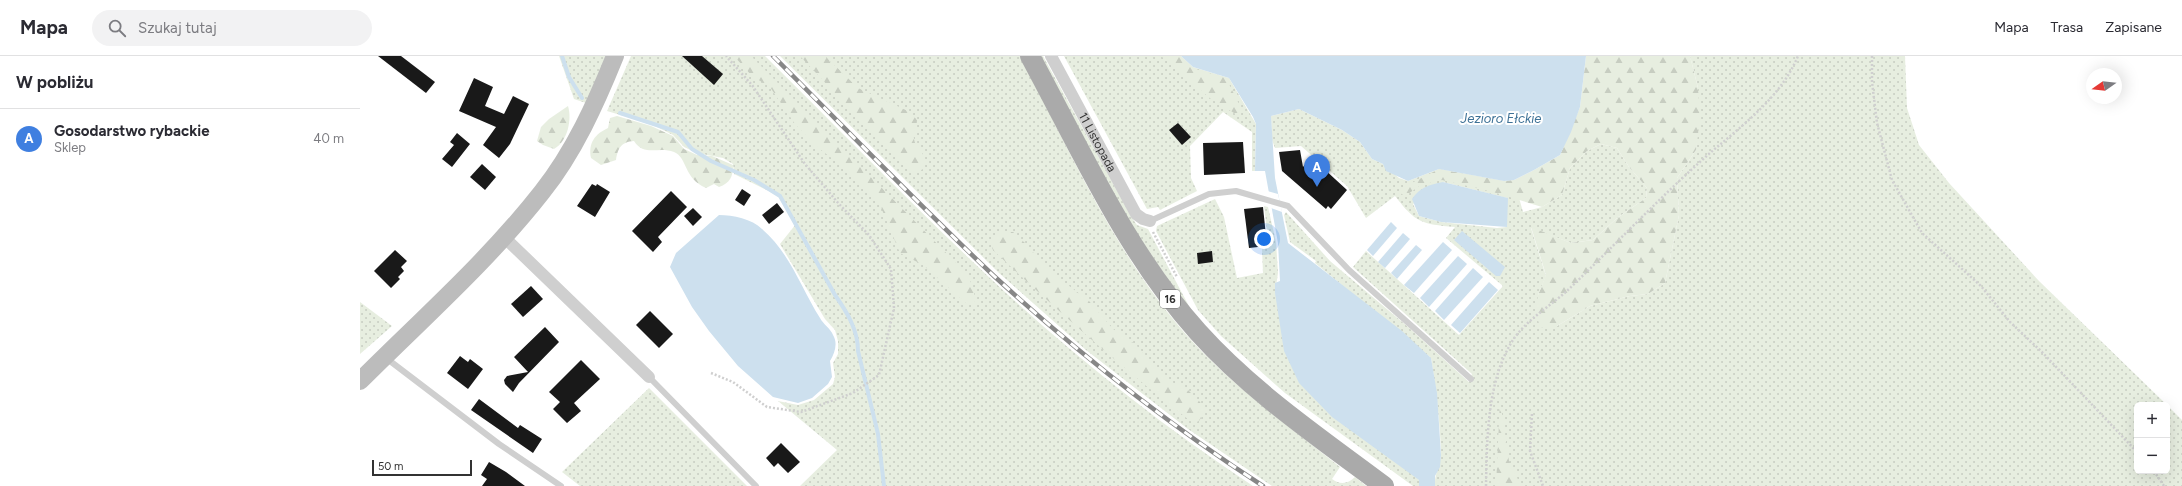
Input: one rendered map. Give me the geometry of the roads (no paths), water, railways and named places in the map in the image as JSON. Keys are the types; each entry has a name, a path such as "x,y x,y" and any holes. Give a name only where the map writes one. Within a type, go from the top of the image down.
{"main road":[{"path":"360,381 468,276 504,237 543,190 568,152 596,102 615,56"},
{"name":"16","path":"1030,56 1130,241 1154,278 1177,308 1219,355 1250,384 1377,480"}],"street":[{"name":"11 Listopada","path":"1051,56 1136,214 1143,219 1150,221"},
{"path":"504,237 649,377"}],"lane":[{"path":"1150,221 1208,194 1236,191 1269,199 1288,206 1349,270 1471,379"},
{"path":"385,357 499,444 561,486"},
{"path":"649,377 756,486"}],"water":[{"name":"Jezioro Ełckie","path":"1181,56 1586,56 1580,107 1571,132 1560,155 1514,180 1504,181 1439,169 1408,181 1386,171 1383,164 1372,159 1360,142 1342,130 1299,109 1271,116 1275,178 1288,243 1402,331 1431,358 1437,393 1441,455 1440,467 1435,476 1435,486 1419,486 1419,480 1332,417 1299,383 1284,351 1275,293 1275,283 1280,281 1278,243 1265,171 1255,171 1256,124 1229,78 1193,67"},
{"path":"1443,182 1508,198 1507,227 1441,222 1419,216 1412,199 1425,187"},
{"path":"719,215 748,220 772,238 788,260 821,320 835,338 836,345 830,361 832,377 828,384 812,398 798,403 773,397 738,366 709,331 692,307 670,267 676,253"},
{"path":"1391,222 1397,228 1373,256 1367,250"},
{"path":"1462,231 1505,267 1500,276 1496,276 1454,240"},
{"path":"1403,233 1410,239 1385,268 1378,262"},
{"path":"1443,242 1452,250 1414,293 1404,285"},
{"path":"1416,245 1422,250 1397,279 1391,273"},
{"path":"1458,256 1467,264 1429,307 1420,298"},
{"path":"1473,268 1483,277 1444,320 1435,311"},
{"path":"1489,282 1498,290 1460,333 1451,325"}],"waterway":[{"path":"562,56 569,77 582,98"},
{"path":"620,113 678,132 692,149 711,161 754,180 780,196 835,295 848,315 854,329 878,434 884,486"}],"railway":[{"path":"773,56 938,222 1026,305 1058,333 1158,413 1263,486"}],"place":[{"name":"Gosodarstwo rybackie","path":"1317,187"}]}
